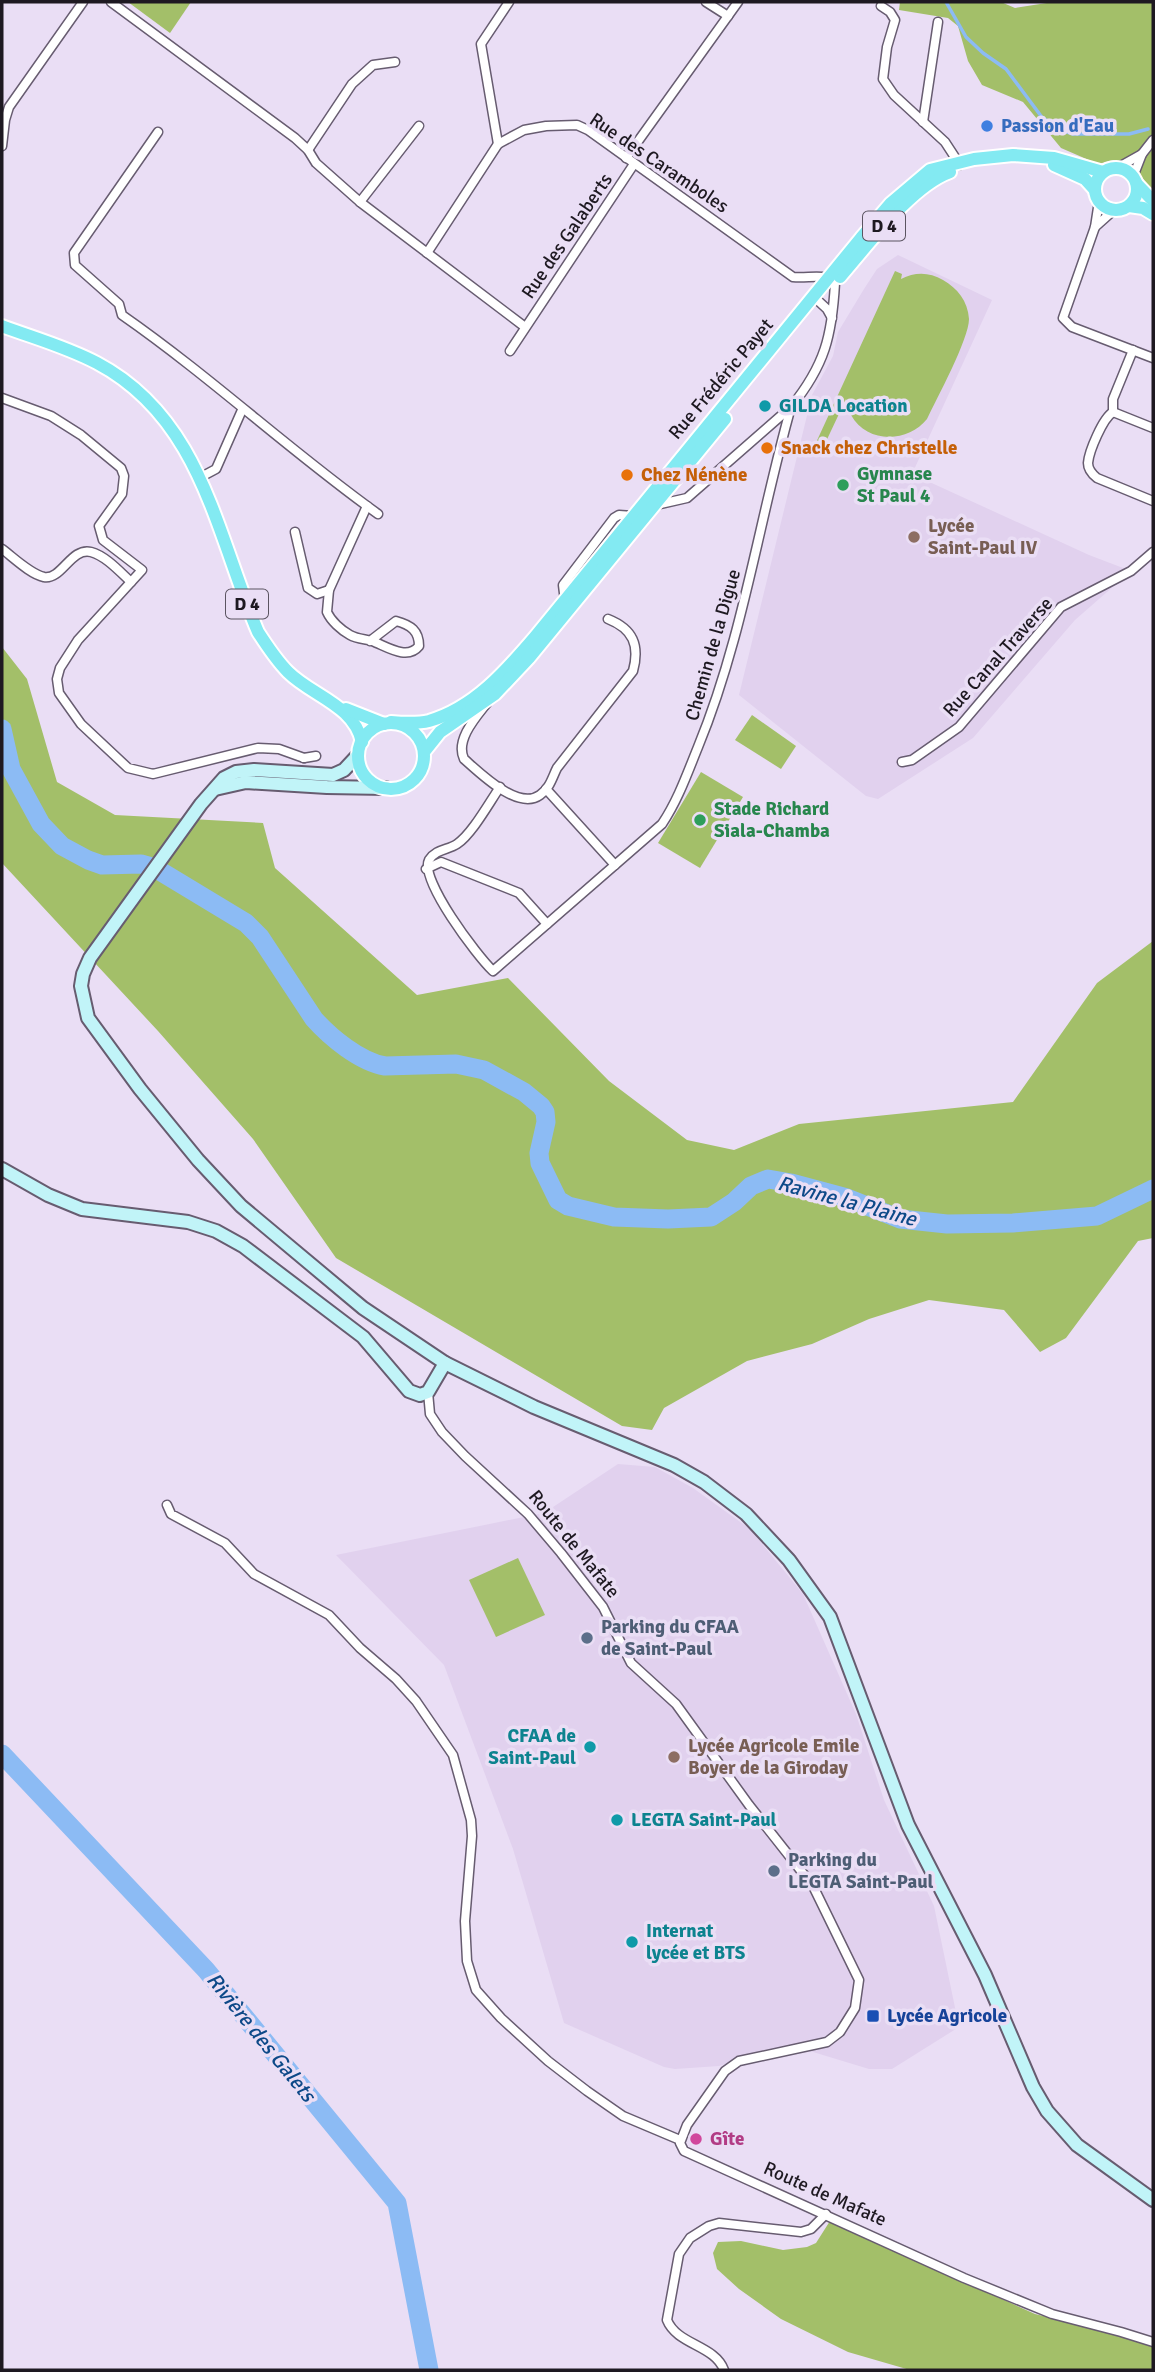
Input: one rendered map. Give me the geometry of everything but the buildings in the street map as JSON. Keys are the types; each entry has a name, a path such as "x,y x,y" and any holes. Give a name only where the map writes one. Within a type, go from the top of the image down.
{"main road":[{"name":"D 4","path":"960,165 994,155 1034,155 1103,172"},
{"name":"D 4","path":"960,165 1031,160 1052,164 1085,179 1097,195 1114,210"},
{"name":"Rue Frédéric Payet","path":"424,752 440,732 495,694 529,658 650,503 832,280 918,192 937,177 960,165"},
{"path":"1097,195 1096,183 1103,172 1117,168 1123,169 1135,180 1153,201"},
{"path":"1129,206 1136,196 1135,180"},
{"path":"1114,210 1129,206 1143,208 1153,214"},
{"name":"D 4","path":"2,327 97,363 127,383 162,418 191,457 201,477 258,632 288,672 353,720 360,748"},
{"name":"Rue Frédéric Payet","path":"388,723 428,721 467,702 492,685 565,601 633,516 650,503"},
{"name":"D 4","path":"333,704 388,723"},
{"path":"211,791 246,782 398,788 418,775 424,752 421,740 413,731 403,724 388,723 369,732 340,773 254,770 236,772 224,778 211,791 201,804 98,945 83,974 81,986 88,1018 173,1130 241,1206 363,1308 445,1363 534,1407 622,1441 704,1482 746,1514 789,1560 830,1617 908,1825 985,1975 1033,2087 1047,2111 1077,2145 1153,2200"},
{"path":"360,748 359,766 377,785 386,788"},
{"path":"2,1169 48,1195 82,1209 188,1222 216,1231 243,1246 347,1323 363,1337 409,1391 419,1395 428,1392 445,1363"}],"street":[{"path":"2,146 9,107 83,2"},
{"path":"111,2 308,150 316,163 360,202 427,253 498,144 481,44 509,2"},
{"path":"706,2 727,16"},
{"name":"Rue des Galaberts","path":"510,351 630,161 738,2"},
{"path":"881,6 890,12 895,20 887,47 883,79 894,95 945,142 960,165"},
{"path":"923,122 938,22"},
{"path":"308,150 352,84 373,65 395,62"},
{"name":"Rue des Caramboles","path":"498,144 524,130 577,125 588,130 793,277 832,280"},
{"path":"360,202 419,126"},
{"path":"158,132 74,253 75,265 120,304 122,314 185,360 242,410 378,514"},
{"path":"1117,168 1142,154 1153,140"},
{"path":"1135,180 1142,154"},
{"path":"1097,195 1095,227 1063,318 1072,327 1153,358"},
{"path":"1095,227 1114,210"},
{"name":"Rue des Galaberts","path":"427,253 525,327"},
{"name":"Chemin de la Digue","path":"650,503 687,498 791,407 823,356 833,321 832,280"},
{"path":"817,299 827,309 833,321"},
{"path":"1113,412 1113,399 1133,350"},
{"path":"2,398 51,416 81,435 121,468 124,476 121,494 99,527 103,540 142,570 78,640 60,668 57,679 60,693 81,724 128,768 153,774 258,748 279,749 304,758 316,756"},
{"name":"Chemin de la Digue","path":"426,869 444,906 482,961 492,971 662,824 675,804 712,713 728,664 791,407"},
{"path":"201,477 216,468 242,410"},
{"path":"1113,412 1153,428"},
{"path":"1113,412 1105,417 1089,458 1089,468 1097,478 1153,501"},
{"path":"367,506 329,590 327,604 330,618 348,635 397,651 415,651 419,642 413,628 397,621 370,641"},
{"path":"295,532 308,588 317,594 329,590"},
{"path":"2,549 40,576 48,577 79,554 88,551 99,555 131,582"},
{"name":"Rue Canal Traverse","path":"902,762 912,760 959,727 1061,607 1132,572 1153,552"},
{"path":"495,694 468,731 461,752 464,759 522,800 540,796 558,768 633,670 636,655 632,639 622,625 608,619"},
{"path":"304,758 309,774 327,787"},
{"path":"426,869 431,857 437,852 456,845 465,837 500,787"},
{"path":"546,789 615,865"},
{"path":"437,852 441,862 519,894 547,924"},
{"path":"426,869 441,862"},
{"name":"Route de Mafate","path":"428,1392 430,1414 442,1432 528,1514 561,1553 603,1607 631,1662 676,1704 749,1805 813,1886 859,1980 855,2008 840,2032 827,2042 739,2061 724,2071 687,2125 680,2140 681,2146 688,2154 964,2278 1052,2314 1153,2342"},
{"path":"167,1505 171,1514 225,1543 254,1574 329,1615 416,1701 453,1755 471,1820 465,1921 467,1961 477,1990 501,2018 538,2052 587,2091 623,2116 680,2140"},
{"path":"725,2368 697,2345 671,2331 667,2320 682,2247 700,2231 719,2224 801,2232 811,2228 826,2214"}],"shaded area":[{"name":"Lycée Saint-Paul IV","path":"898,255 992,300 912,474 1089,555 1131,571 1075,620 973,738 878,799 866,796 739,695 812,395 833,356 838,332 864,289 877,269"},
{"name":"Lycée Agricole Emile Boyer de la Giroday","path":"618,1464 655,1467 693,1488 750,1529 803,1594 856,1714 884,1800 934,1906 959,2027 892,2069 869,2069 790,2045 719,2066 675,2069 664,2067 564,2023 513,1849 444,1665 336,1555 544,1513"}],"green space":[{"path":"128,2 191,2 170,33"},
{"path":"900,2 1001,2 1015,8 1053,2 1153,2 1153,189 1114,160 1098,164 1061,148 1023,102 982,85 968,61 958,26 948,18 899,10"},
{"path":"895,271 902,274 901,279 922,274 938,277 953,287 964,301 968,312 968,328 952,369 927,419 909,433 888,437 867,431 851,415 846,399 822,450 814,447"},
{"path":"2,647 27,679 57,782 115,815 263,823 275,868 417,995 508,978 609,1081 687,1140 734,1150 799,1124 1013,1102 1097,983 1153,941 1153,1238 1138,1241 1066,1338 1040,1352 1004,1310 929,1300 869,1319 812,1344 747,1361 664,1408 652,1430 622,1426 336,1258 253,1139 158,1031 2,863"},
{"path":"752,715 796,746 781,769 735,740"},
{"name":"Stade Richard Siala-Chamba","path":"701,772 743,797 700,868 658,843"},
{"path":"518,1558 545,1615 496,1637 469,1580"},
{"path":"830,2221 1035,2314 1109,2332 1153,2347 1153,2370 910,2370 848,2352 781,2319 739,2289 717,2269 713,2253 718,2242 741,2241 783,2250 807,2247 816,2243"}],"waterway":[{"path":"946,2 966,37 1006,69 1041,116 1056,128 1073,134 1129,134 1148,129"},
{"name":"Ravine la Plaine","path":"2,729 11,769 41,824 62,846 102,865 141,864 155,868 246,923 260,937 314,1019 346,1048 366,1060 385,1066 456,1064 484,1070 524,1092 541,1106 546,1122 539,1153 540,1163 558,1200 568,1206 614,1217 711,1217 734,1202 751,1186 768,1179 847,1198 900,1219 947,1224 1013,1223 1097,1216 1153,1189"},
{"name":"Rivière des Galets","path":"2,1754 206,1970 397,2203 429,2370"}],"place":[{"name":"Passion d'Eau","path":"987,126"},
{"name":"GILDA Location","path":"765,406"},
{"name":"Snack chez Christelle","path":"767,448"},
{"name":"Chez Nénène","path":"627,475"},
{"name":"Gymnase St Paul 4","path":"843,485"},
{"name":"Lycée Saint-Paul IV","path":"914,537"},
{"name":"Stade Richard Siala-Chamba","path":"700,820"},
{"name":"Parking du CFAA de Saint-Paul","path":"587,1638"},
{"name":"CFAA de Saint-Paul","path":"590,1747"},
{"name":"Lycée Agricole Emile Boyer de la Giroday","path":"674,1757"},
{"name":"LEGTA Saint-Paul","path":"617,1820"},
{"name":"Parking du LEGTA Saint-Paul","path":"774,1871"},
{"name":"Internat lycée et BTS","path":"632,1942"},
{"name":"Lycée Agricole","path":"873,2016"},
{"name":"Gîte","path":"696,2139"}]}
